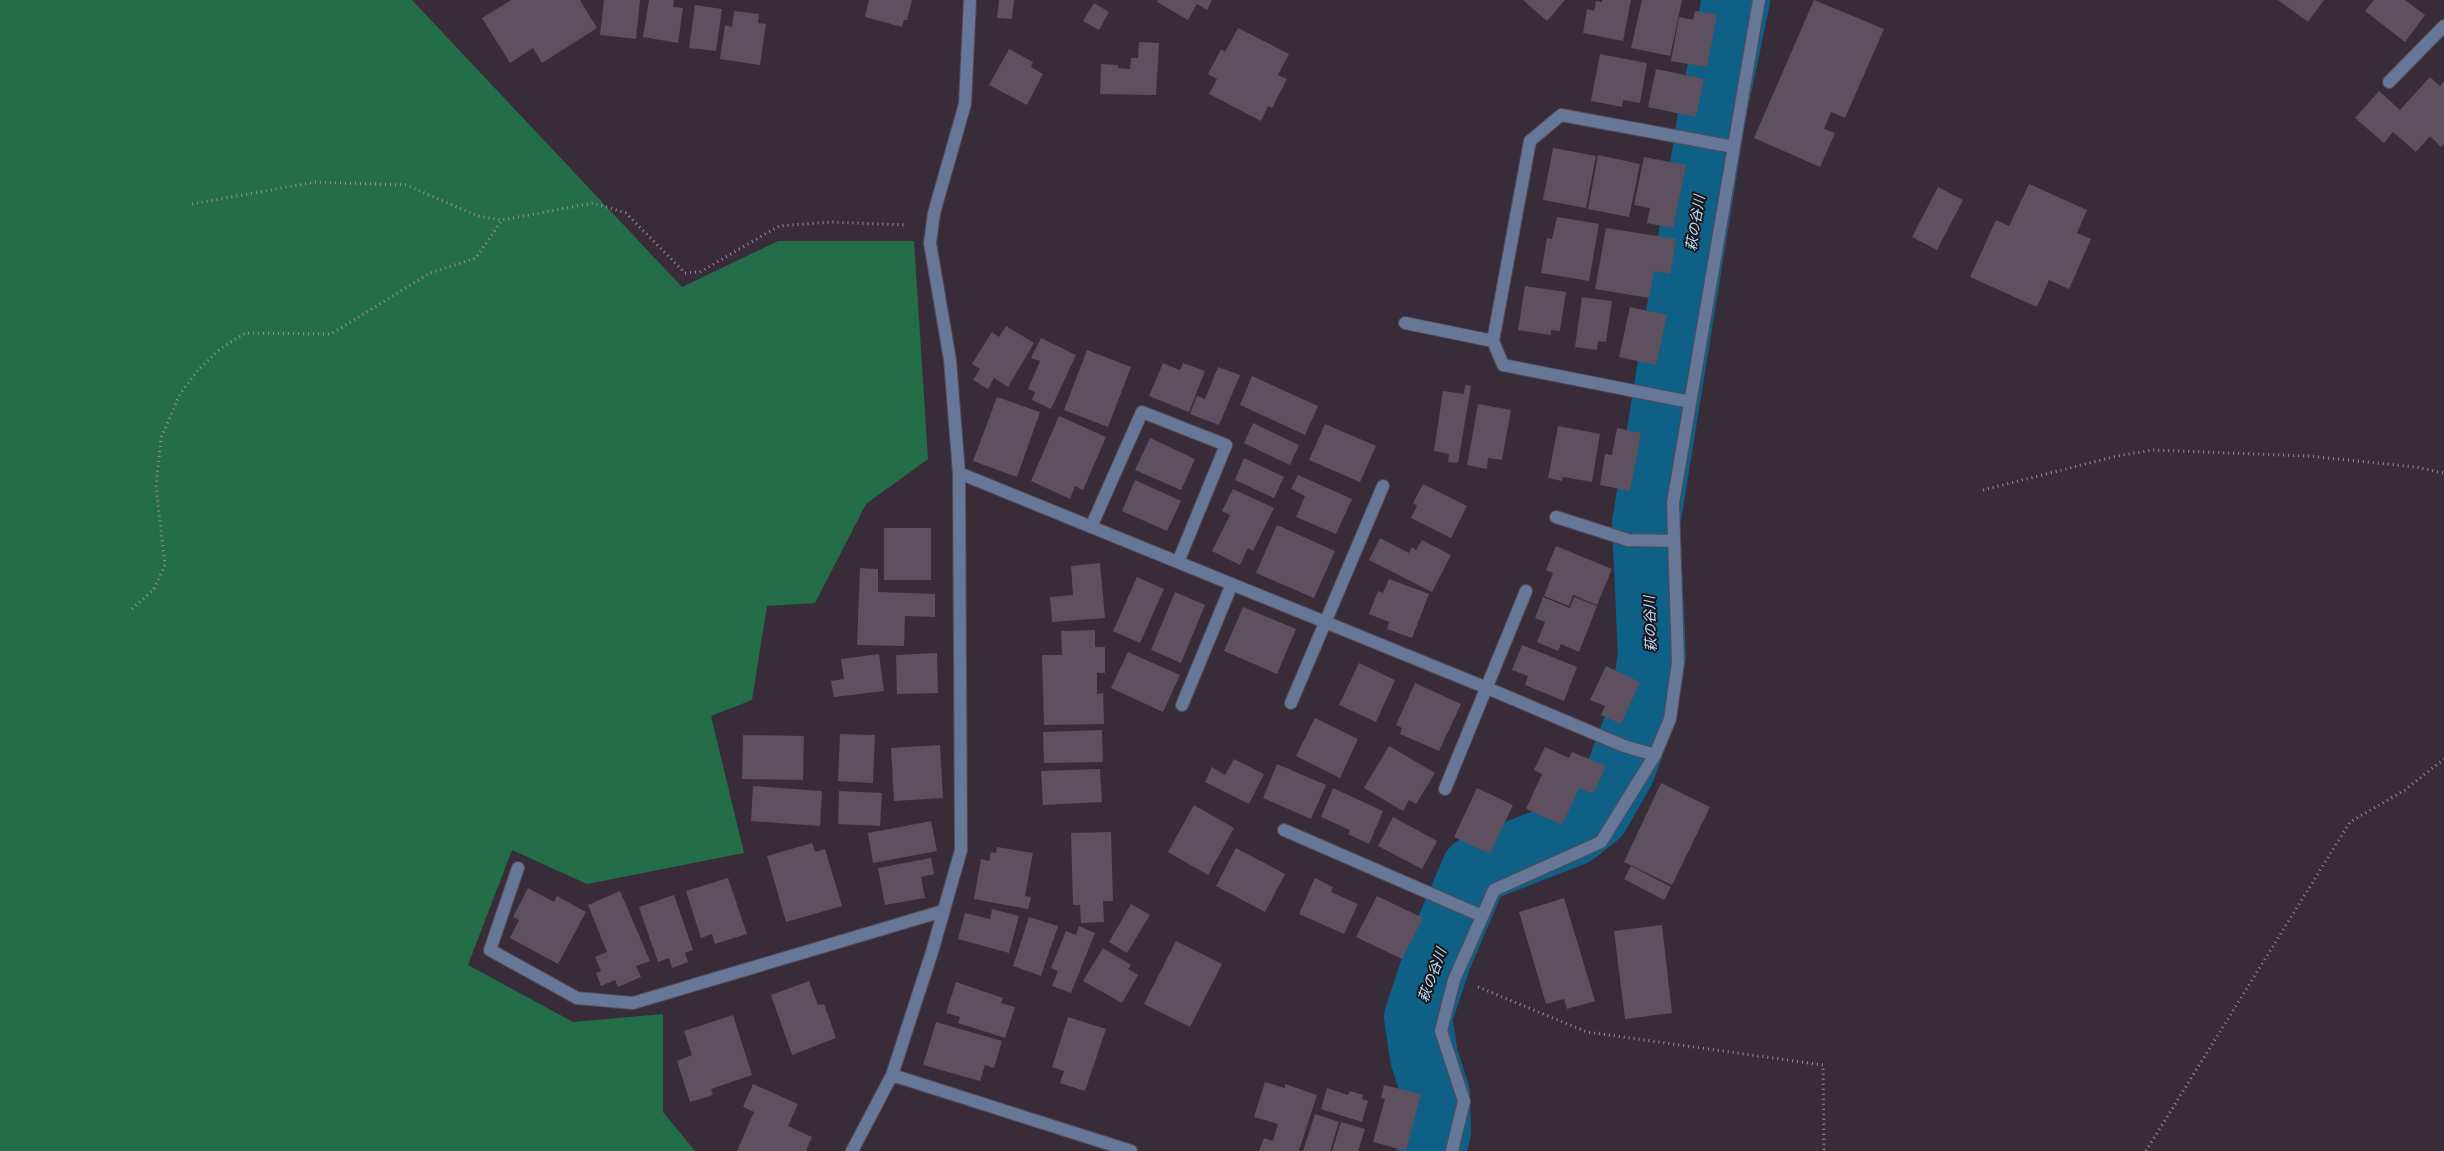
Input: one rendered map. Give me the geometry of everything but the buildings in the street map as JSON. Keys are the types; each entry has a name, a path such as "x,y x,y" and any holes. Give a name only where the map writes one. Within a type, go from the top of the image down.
{"street":[{"path":"852,1151 892,1075 962,850 959,473 950,360 930,243 932,226 965,104 970,0"},
{"path":"1452,1151 1464,1101 1441,1031 1454,980 1494,890 1600,842 1656,755 1670,720 1678,662 1673,503 1759,0"},
{"path":"2389,82 2444,26"},
{"path":"1690,402 1503,365 1493,341 1530,141 1561,115 1704,143 1734,147"},
{"path":"1405,323 1493,341"},
{"path":"1091,527 1142,412 1226,445 1178,562"},
{"path":"959,473 1487,688 1624,746 1656,755"},
{"path":"1291,703 1384,486"},
{"path":"1556,517 1628,540 1673,541"},
{"path":"1182,705 1232,584"},
{"path":"1445,789 1526,591"},
{"path":"1284,830 1482,916"},
{"path":"518,868 490,950 577,998 633,1003 943,911"},
{"path":"892,1075 1132,1151"}],"path":[{"path":"192,204 314,182 406,185 478,216 502,220 593,203 626,213 685,273 700,272 778,226 831,222 932,226"},
{"path":"132,609 154,589 165,565 156,487 158,454 169,416 180,394 198,370 220,350 245,333 331,334 430,273 476,258 502,220"},
{"path":"1983,490 2117,456 2153,450 2308,456 2416,467 2444,473"},
{"path":"2146,1151 2350,822 2405,790 2444,759"},
{"path":"1454,980 1471,984 1587,1032 1823,1065 1824,1151"}],"green space":[{"path":"0,0 412,0 682,287 778,241 914,241 928,459 866,504 815,603 767,606 752,700 711,716 744,853 587,884 512,850 468,965 573,1022 663,1014 663,1112 695,1151 0,1151"}],"waterway":[{"name":"萩の谷川","path":"1431,1151 1437,1132 1436,1094 1424,1057 1418,1017 1438,957 1475,870 1573,832 1596,814 1621,770 1643,711 1652,656 1646,524 1713,110 1736,0"}]}
